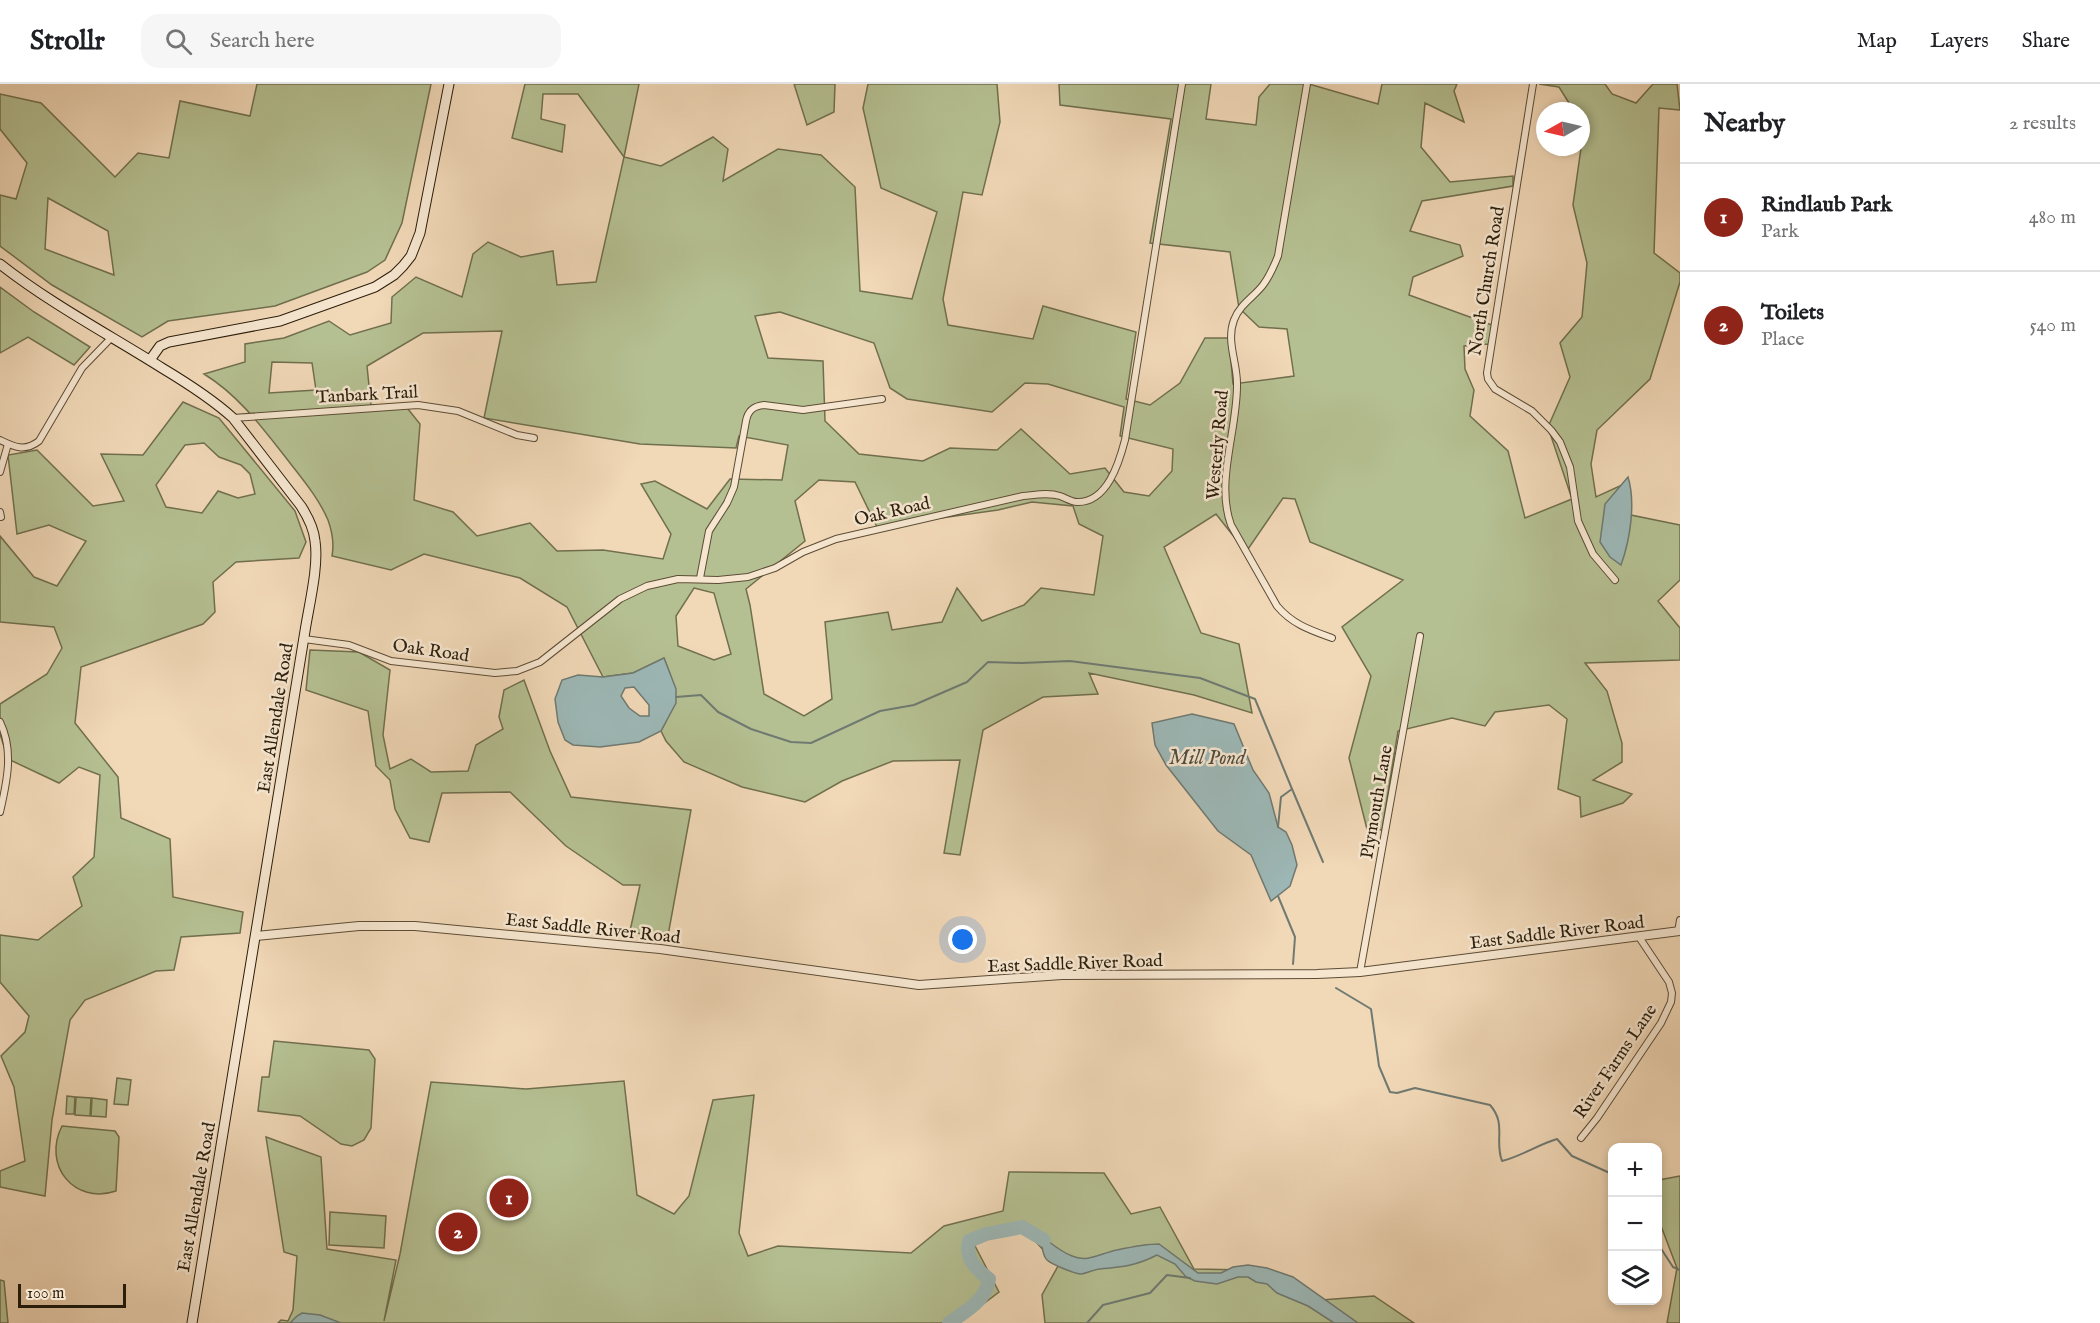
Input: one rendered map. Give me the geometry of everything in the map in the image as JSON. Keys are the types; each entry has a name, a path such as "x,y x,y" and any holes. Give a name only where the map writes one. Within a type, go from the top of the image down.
{"main road":[{"path":"150,360 160,346 169,342 289,319 375,287 394,275 411,256 420,233 449,84"},
{"name":"East Allendale Road","path":"0,264 42,296 208,397 233,418 301,506 313,529 316,554 304,639 192,1323"}],"street":[{"name":"Oak Road","path":"304,639 349,645 391,661 506,673 540,662 620,599 634,591 662,581 748,577 775,568 803,552 836,540 1023,496 1052,494 1079,502 1099,494 1118,465 1125,440 1182,84"},
{"name":"Westerly Road","path":"1307,84 1278,256 1274,268 1262,287 1239,310 1232,329 1237,397 1225,496 1231,525 1277,606 1291,621 1332,638"},
{"name":"North Church Road","path":"1533,84 1487,373 1488,379 1498,391 1537,415 1560,442 1570,467 1578,521 1593,554 1615,580"},
{"path":"0,440 21,448 28,448 39,441 82,368 112,337"},
{"path":"700,578 709,531 727,503 734,487 749,411 758,405 803,410 882,399"},
{"name":"Tanbark Trail","path":"233,418 418,405 459,411 517,435 534,438"},
{"path":"0,472 8,444"},
{"name":"Plymouth Lane","path":"1360,972 1420,636"},
{"path":"0,722 7,740 10,758 0,812"},
{"path":"1679,932 1680,920"},
{"name":"East Saddle River Road","path":"256,936 359,926 417,927 660,949 919,985 1062,975 1360,972 1679,932"},
{"name":"River Farms Lane","path":"1581,1138 1598,1118 1661,1023 1671,1002 1672,993 1669,982 1639,937"}],"green space":[{"path":"257,84 431,84 402,223 385,260 367,272 275,306 168,321 142,337 52,285 0,246 0,195 16,199 27,163 0,129 0,94 41,103 115,177 138,153 169,158 180,101 250,116","holes":["48,198 108,231 114,275 45,249"]},
{"path":"525,84 639,84 624,157 578,94 543,94 541,119 565,125 562,152 512,138"},
{"path":"794,84 835,84 834,112 807,125"},
{"path":"868,84 997,84 1000,122 982,195 963,192 943,299 948,325 1033,339 1043,306 1136,332 1126,399 1150,405 1180,383 1205,338 1229,338 1233,384 1294,376 1287,329 1259,327 1239,308 1230,252 1150,243 1171,119 1060,105 1059,84 1211,84 1206,119 1256,125 1259,97 1270,84 1309,84 1378,104 1382,84 1457,84 1454,91 1464,122 1425,103 1421,147 1450,182 1513,176 1513,186 1422,201 1410,231 1460,245 1463,256 1413,277 1409,295 1492,325 1489,344 1464,346 1465,369 1474,390 1470,416 1508,451 1525,518 1572,499 1548,427 1570,377 1560,343 1582,317 1587,263 1573,205 1580,156 1590,156 1590,102 1568,102 1559,87 1539,84 1605,84 1612,94 1636,103 1653,84 1677,84 1680,110 1659,108 1654,253 1680,273 1680,282 1650,379 1597,430 1591,464 1596,497 1624,484 1631,515 1680,525 1680,580 1658,601 1680,628 1680,660 1585,663 1607,691 1622,743 1622,762 1593,780 1632,794 1623,803 1581,817 1580,797 1558,789 1567,719 1549,705 1495,712 1485,726 1452,718 1398,731 1382,830 1367,829 1349,758 1371,676 1342,627 1403,580 1310,542 1295,499 1283,498 1246,552 1216,514 1164,547 1201,633 1239,644 1252,713 1194,695 1089,673 1098,694 1043,697 983,730 960,855 944,853 960,760 893,761 842,781 805,802 742,787 684,762 666,741 661,731 675,695 664,658 633,673 603,677 567,607 520,578 424,554 391,570 332,556 332,533 324,512 311,490 251,414 204,374 245,362 245,344 284,338 329,321 350,335 391,323 392,297 416,277 462,297 473,254 488,242 521,257 553,251 557,285 596,282 624,157 661,166 713,137 728,149 723,181 778,149 821,155 855,187 860,291 912,299 937,212 881,188 863,108","holes":["780,312 874,343 890,388 907,399 992,412 1025,383 1048,384 1124,407 1120,436 1173,449 1172,471 1149,496 1124,492 1105,468 1070,474 1021,429 997,450 950,448 923,461 859,454 825,421 823,361 768,358 755,316","502,331 484,418 640,444 736,448 739,436 788,445 782,480 730,479 707,509 655,481 641,484 671,534 663,559 603,550 557,551 530,523 477,536 453,512 414,500 420,424 404,404 371,405 367,366 423,333","272,362 312,363 316,390 269,393","819,480 855,482 877,527 998,510 1032,502 1073,506 1079,524 1103,536 1094,595 1041,588 1024,605 982,621 957,588 942,622 892,630 888,612 825,622 832,699 804,716 764,694 746,589 805,541 795,501","694,588 714,593 731,654 714,660 678,646 676,616"]},
{"path":"0,287 34,312 90,347 74,365 28,337 0,353"},
{"path":"183,402 219,418 295,511 306,542 299,558 236,562 213,582 215,612 203,624 81,667 75,723 118,777 121,818 170,839 173,897 243,912 240,933 181,937 174,970 156,971 85,1000 70,1020 52,1120 45,1196 0,1187 0,1171 25,1161 14,1087 1,1056 25,1032 29,1016 0,982 0,935 38,940 82,906 73,877 94,857 100,775 79,767 59,783 8,759 0,734 0,704 47,674 62,648 54,627 0,622 0,536 34,577 57,586 86,541 49,525 17,534 8,455 37,450 93,506 124,501 101,454 143,455","holes":["204,443 219,457 241,465 250,474 255,494 238,498 218,491 202,513 166,507 156,485 185,445"]},
{"path":"310,650 359,652 390,670 383,735 390,769 411,759 431,772 468,771 476,745 503,729 499,717 504,690 524,680 550,751 571,797 691,810 667,941 630,931 640,885 623,885 566,846 510,792 442,793 429,842 410,838 395,809 390,780 376,766 368,711 306,690"},
{"path":"274,1041 369,1050 375,1059 371,1128 364,1140 352,1146 341,1144 300,1116 258,1111 262,1077 269,1077"},
{"path":"117,1078 131,1080 128,1105 114,1104"},
{"path":"624,1081 637,1195 674,1214 689,1196 713,1100 754,1095 739,1233 748,1256 778,1246 911,1253 944,1226 1003,1211 1009,1172 1104,1173 1131,1214 1160,1207 1194,1269 1249,1270 1321,1300 1374,1296 1414,1323 1045,1323 1042,1295 1058,1266 1025,1230 973,1242 999,1292 958,1323 278,1323 281,1320 288,1321 293,1310 297,1256 284,1252 266,1137 321,1157 327,1249 396,1260 384,1321 400,1254 431,1082 526,1089"},
{"path":"67,1096 75,1097 74,1114 66,1114"},
{"path":"76,1097 91,1098 90,1116 75,1115"},
{"path":"92,1098 107,1100 106,1117 91,1116"},
{"path":"62,1126 115,1131 119,1137 116,1191 101,1194 87,1192 75,1187 66,1178 59,1167 56,1155 57,1141"},
{"path":"1680,1176 1680,1323 1667,1323 1677,1268 1662,1229 1662,1179"},
{"path":"330,1212 386,1216 384,1248 329,1245"},
{"path":"0,1280 4,1281 8,1323 0,1323"}],"water":[{"path":"1628,477 1632,510 1621,565 1610,557 1600,542 1605,504"},
{"path":"664,658 676,689 676,703 661,731 639,742 600,747 573,745 565,740 558,722 555,699 562,680 578,675 603,677 633,673","holes":["634,687 649,705 649,716 640,716 629,708 621,696 625,688"]},
{"name":"Mill Pond","path":"1192,714 1234,724 1253,770 1269,793 1278,827 1286,832 1292,845 1297,865 1290,886 1271,901 1251,855 1218,831 1166,765 1155,745 1152,723"},
{"path":"1029,1228 1061,1250 1078,1258 1089,1258 1111,1251 1159,1244 1198,1273 1221,1273 1233,1267 1248,1265 1267,1268 1293,1277 1358,1323 1334,1323 1308,1306 1277,1293 1267,1284 1256,1282 1248,1277 1238,1277 1217,1284 1195,1281 1186,1277 1175,1264 1157,1255 1128,1265 1081,1274 1074,1272 1047,1260 1038,1238 1027,1235"},
{"path":"302,1313 320,1315 341,1323 290,1323"}],"waterway":[{"path":"676,697 701,695 718,712 751,729 791,742 811,743 880,711 914,705 967,682 988,662 1070,661 1200,678 1255,699 1292,789 1281,797 1278,827"},
{"path":"1292,789 1323,862"},
{"path":"1278,896 1295,937 1293,964"},
{"path":"1336,988 1371,1009 1379,1066 1390,1092 1397,1093 1415,1088 1490,1105 1498,1119 1502,1161 1557,1139 1572,1156 1608,1172"},
{"path":"949,1323 980,1299 989,1279 970,1258 969,1241 986,1234 1022,1227 1044,1240"},
{"path":"1662,1250 1673,1267 1680,1270"},
{"path":"1087,1323 1103,1305 1150,1293 1167,1275 1190,1278"}],"place":[{"name":"Rindlaub Park","path":"509,1198"},
{"name":"Toilets","path":"458,1232"}]}
